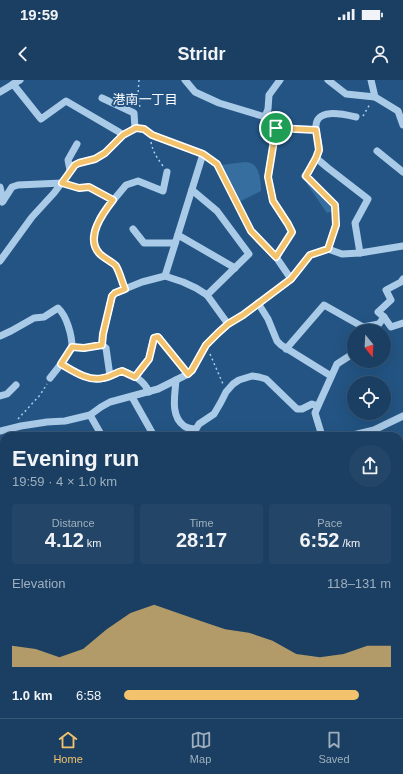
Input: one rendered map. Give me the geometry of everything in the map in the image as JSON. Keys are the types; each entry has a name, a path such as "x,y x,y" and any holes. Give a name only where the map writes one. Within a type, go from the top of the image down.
{"street":[{"path":"0,92 20,80"},
{"path":"185,80 195,92 207,98 272,119 276,128 268,177 273,201 292,232 276,257"},
{"path":"265,117 268,109 269,95 280,80"},
{"path":"328,80 346,94 374,97 398,111 403,125"},
{"path":"371,80 374,97"},
{"path":"13,84 41,119 66,101 123,135"},
{"path":"102,98 134,113 136,128"},
{"path":"328,249 336,225 335,205 306,176 319,150 316,130 317,120 323,115 336,113 356,117"},
{"path":"0,261 32,217 54,193 75,165 95,159 105,153 123,135 136,128 144,129 152,135 203,154 217,164 251,231 276,257 291,279"},
{"path":"70,170 68,160 77,144"},
{"path":"376,151 403,172"},
{"path":"165,276 203,154"},
{"path":"316,158 368,198 355,223 360,253"},
{"path":"95,230 106,209 126,185 138,181 163,191 167,172"},
{"path":"1,202 12,187 18,185 62,183 79,188 89,187 113,200"},
{"path":"0,187 1,202"},
{"path":"192,190 217,210 249,254 208,295"},
{"path":"134,229 144,244 175,243"},
{"path":"178,235 235,268"},
{"path":"0,431 12,427 65,421 90,415 110,402 158,389 188,374 192,370 206,345 218,333 228,324 243,315 291,279 310,255 328,249 342,254 360,253 403,246"},
{"path":"102,345 104,326 112,296 115,293 142,282 165,276 189,285 208,295 228,324"},
{"path":"403,279 401,282 386,290 391,300 378,312 384,317 391,327 403,323"},
{"path":"258,303 268,319 277,341 286,349 331,376"},
{"path":"286,349 324,305 353,324"},
{"path":"0,336 34,318 44,317 58,308 62,312 66,321 72,347 50,378"},
{"path":"379,324 384,317"},
{"path":"135,377 149,359 154,338 158,337 188,374"},
{"path":"72,347 84,348 102,345"},
{"path":"102,345 106,348 110,376"},
{"path":"321,432 315,413 337,364 347,358"},
{"path":"61,364 94,379 100,379 122,371 146,384 149,392"},
{"path":"197,432 199,424 214,414 226,392 239,380 252,376 266,379 297,409 302,410 312,404 318,406"},
{"path":"176,380 175,414 185,427 195,432"},
{"path":"0,396 7,394 16,385"},
{"path":"132,397 152,432"},
{"path":"90,415 100,432"},
{"path":"366,432 374,430 403,416"}],"path":[{"path":"139,80 138,94 140,109"},
{"path":"356,117 364,116 374,97"},
{"path":"276,128 316,130"},
{"path":"152,135 151,141 153,151 167,172"},
{"path":"95,230 94,243 97,251 104,258 115,264 125,289"},
{"path":"206,345 226,392"},
{"path":"12,427 40,395 50,378"}],"shaded area":[{"path":"249,162 254,165 258,170 261,191 239,202 221,165"},
{"path":"309,182 333,206 333,211 327,213 307,184"}],"district":[{"name":"港南一丁目","path":"145,99"}],"route":[{"path":"136,128 144,129 152,135 203,154 217,164 251,231 276,257 292,232 273,201 268,177 276,128 316,130 319,150 306,176 335,205 336,225 328,249 310,255 291,279 243,315 228,324 206,345 192,370 188,374 158,337 154,338 149,359 135,377 122,371 105,378 94,379 80,374 61,364 72,347 84,348 102,345 106,319 112,296 115,293 125,289 115,264 104,258 97,251 94,243 95,230 100,218 113,200 89,187 79,188 62,183 70,170 79,163 95,159 105,153 123,135 136,128"}]}
